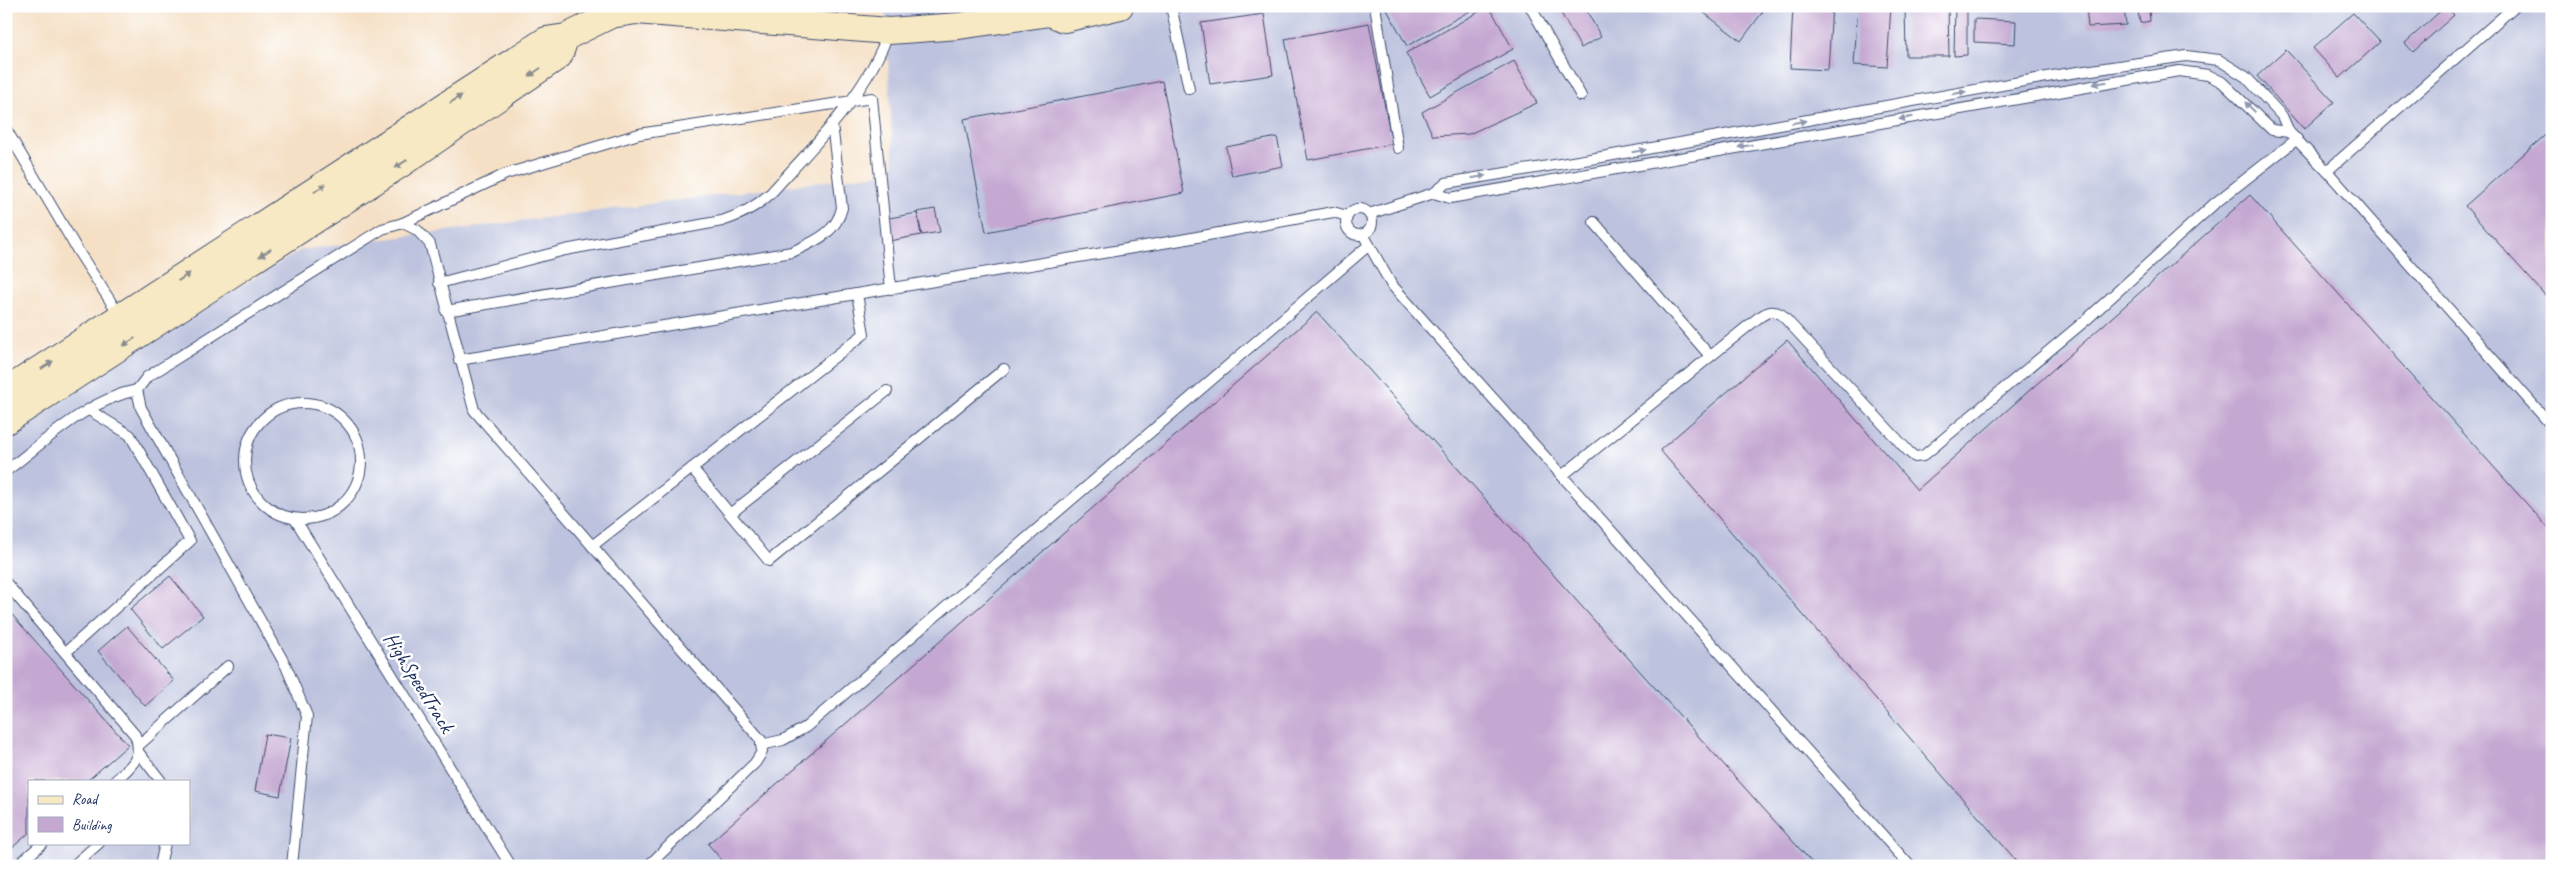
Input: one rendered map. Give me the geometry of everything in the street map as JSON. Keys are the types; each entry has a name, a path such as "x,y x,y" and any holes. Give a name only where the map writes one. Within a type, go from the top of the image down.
{"street":[{"path":"6,420 152,312 404,162 558,56 566,37 611,15 636,11 889,31 959,26 1053,10 1064,18 1120,6"},
{"path":"6,391 121,317 152,312"}],"lane":[{"path":"1171,6 1189,89"},
{"path":"1375,6 1398,148"},
{"path":"1530,6 1581,96"},
{"path":"2328,171 2515,6"},
{"path":"439,283 565,250 722,221 740,215 759,204 771,193 832,124 851,100 882,52 889,31"},
{"path":"459,360 858,294 1333,212 1347,216 1358,209 1369,214 1434,193 1446,183 1602,157 2058,75 2186,56 2219,60 2246,77 2282,116 2293,136 2328,171 2552,426"},
{"path":"1434,193 1450,198 2179,71 2208,76 2222,82 2272,130 2293,136"},
{"path":"6,471 89,410 119,394 137,390 147,377 382,229 403,223 506,174 639,134 872,98 891,288"},
{"path":"446,311 792,252 816,241 832,229 839,219 842,208 832,124"},
{"path":"6,129 78,252 121,317"},
{"path":"1563,474 1710,356 1767,312 1774,311 1781,314 1909,452 1915,457 1923,456 2086,320 2214,204 2293,136"},
{"path":"1347,216 1346,224 1349,231 1357,235 1363,234 1371,227 1369,214"},
{"path":"1594,222 1710,356"},
{"path":"403,223 417,230 430,244 446,311 474,410 760,740 762,752 755,763 660,862 648,866"},
{"path":"1363,234 1391,284 1563,474 1910,866"},
{"path":"761,745 783,740 806,727 1369,245"},
{"path":"592,546 864,334 858,294"},
{"path":"692,468 769,561 1004,369"},
{"path":"137,390 141,408 286,666 307,716 292,866"},
{"path":"730,514 887,391"},
{"path":"296,402 317,403 335,411 350,425 359,444 362,464 358,484 346,501 330,513 313,519 294,519 277,513 262,502 251,488 245,470 245,452 250,435 260,420 277,408 296,402"},
{"path":"66,652 190,541 130,435 89,410"},
{"name":"HighSpeedTrack","path":"294,519 511,866"},
{"path":"6,583 123,720 139,749 160,780"},
{"path":"116,780 135,760 139,749 228,666"},
{"path":"17,866 42,844"},
{"path":"73,866 98,844"},
{"path":"160,866 165,844"}],"shaded area":[{"path":"885,6 2552,6 2552,866 6,866 6,440 116,360 301,250 894,172"}],"building":[{"path":"1389,6 1479,6 1407,46 1386,8"},
{"path":"1489,6 1513,49 1430,96 1406,53"},
{"path":"1557,6 1584,6 1601,37 1581,48"},
{"path":"1695,6 1767,6 1741,41"},
{"path":"1793,6 1832,6 1828,70 1790,68"},
{"path":"1858,6 1891,6 1887,67 1854,65"},
{"path":"1905,6 1948,6 1949,56 1906,56"},
{"path":"1955,6 1967,6 1967,55 1954,56"},
{"path":"2086,6 2124,6 2126,25 2088,27"},
{"path":"2137,6 2168,7 2149,10 2150,21 2140,23"},
{"path":"2446,6 2454,15 2413,52 2405,43"},
{"path":"2353,13 2380,42 2340,78 2313,48"},
{"path":"1264,14 1273,75 1210,84 1201,23"},
{"path":"1974,19 2016,21 2015,44 1974,42"},
{"path":"1369,23 1392,144 1308,160 1285,39"},
{"path":"2286,50 2334,102 2304,129 2257,76"},
{"path":"1514,61 1537,103 1469,134 1433,136 1422,112"},
{"path":"1162,81 1184,193 986,232 964,119"},
{"path":"2552,129 2552,303 2465,206"},
{"path":"1277,137 1283,166 1232,176 1226,147"},
{"path":"2250,195 2552,532 2552,866 2021,866 1660,450 1787,340 1917,490"},
{"path":"935,209 940,232 922,235 917,212"},
{"path":"917,213 921,235 889,241 884,219"},
{"path":"1317,312 1815,866 727,866 708,844"},
{"path":"170,576 203,616 163,649 130,609"},
{"path":"6,608 128,745 88,780 28,780 28,834 6,853"},
{"path":"127,626 174,681 145,706 98,651"},
{"path":"265,734 291,738 280,796 255,791"}]}
